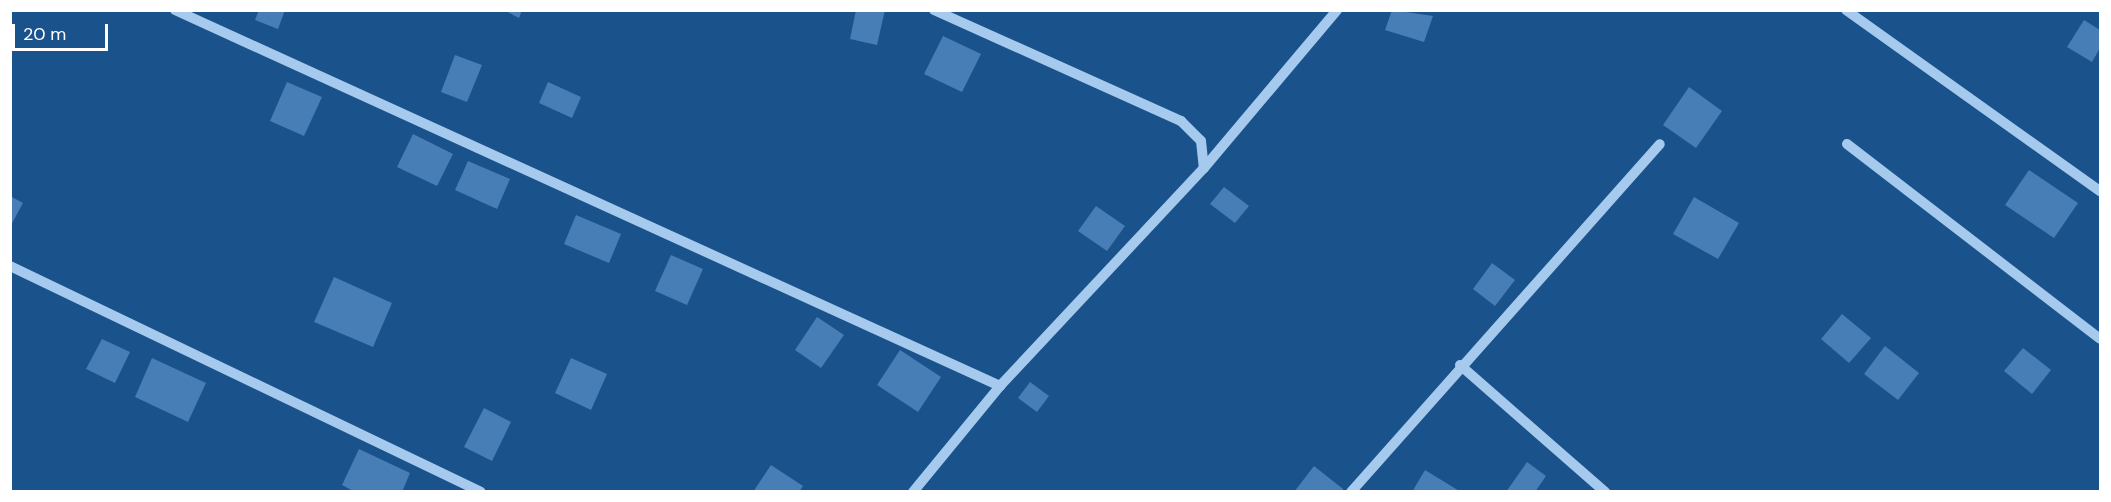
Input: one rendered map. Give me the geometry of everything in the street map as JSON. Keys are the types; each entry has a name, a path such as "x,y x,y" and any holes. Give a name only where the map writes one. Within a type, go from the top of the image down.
{"lane":[{"path":"175,10 1000,386"},
{"path":"934,10 1181,121 1201,141 1204,168"},
{"path":"913,492 1000,386 1204,168 1337,10"},
{"path":"1846,10 2100,190"},
{"path":"1351,492 1460,365 1660,144"},
{"path":"1847,144 2100,339"},
{"path":"10,266 481,492"},
{"path":"1460,365 1605,492"}],"building":[{"path":"259,10 285,10 278,29 255,20"},
{"path":"504,10 522,10 519,18"},
{"path":"856,10 885,10 877,45 850,39"},
{"path":"1392,10 1433,16 1424,42 1385,30"},
{"path":"2084,20 2100,30 2100,48 2092,62 2067,47"},
{"path":"943,36 981,54 962,92 924,74"},
{"path":"455,55 482,65 467,102 441,92"},
{"path":"287,82 322,97 304,136 270,121"},
{"path":"548,82 581,97 572,118 539,103"},
{"path":"1689,87 1722,111 1696,148 1663,125"},
{"path":"413,134 453,154 437,186 397,167"},
{"path":"468,161 510,179 497,209 455,190"},
{"path":"2029,170 2078,203 2054,238 2005,205"},
{"path":"1224,187 1249,206 1235,223 1210,204"},
{"path":"10,196 23,203 10,227"},
{"path":"1694,197 1739,223 1718,259 1673,234"},
{"path":"1096,206 1125,226 1107,251 1078,231"},
{"path":"576,215 621,234 609,263 564,244"},
{"path":"671,255 703,269 687,305 655,291"},
{"path":"1492,263 1515,280 1495,306 1473,289"},
{"path":"334,277 392,303 373,347 314,322"},
{"path":"1842,314 1871,338 1849,363 1821,339"},
{"path":"817,317 844,335 821,368 795,350"},
{"path":"102,339 130,352 115,383 86,369"},
{"path":"1885,346 1919,373 1898,400 1864,374"},
{"path":"2023,348 2051,370 2032,394 2004,371"},
{"path":"900,350 941,377 918,412 877,385"},
{"path":"152,358 206,383 188,422 135,397"},
{"path":"571,358 607,374 591,410 555,393"},
{"path":"1030,382 1049,396 1037,412 1018,398"},
{"path":"484,408 511,422 492,461 464,447"},
{"path":"359,449 410,473 402,492 355,492 342,485"},
{"path":"1527,462 1546,476 1535,492 1506,492"},
{"path":"771,465 803,486 799,492 753,492"},
{"path":"1314,466 1343,489 1342,492 1294,492"},
{"path":"1425,470 1461,492 1412,492"}]}
